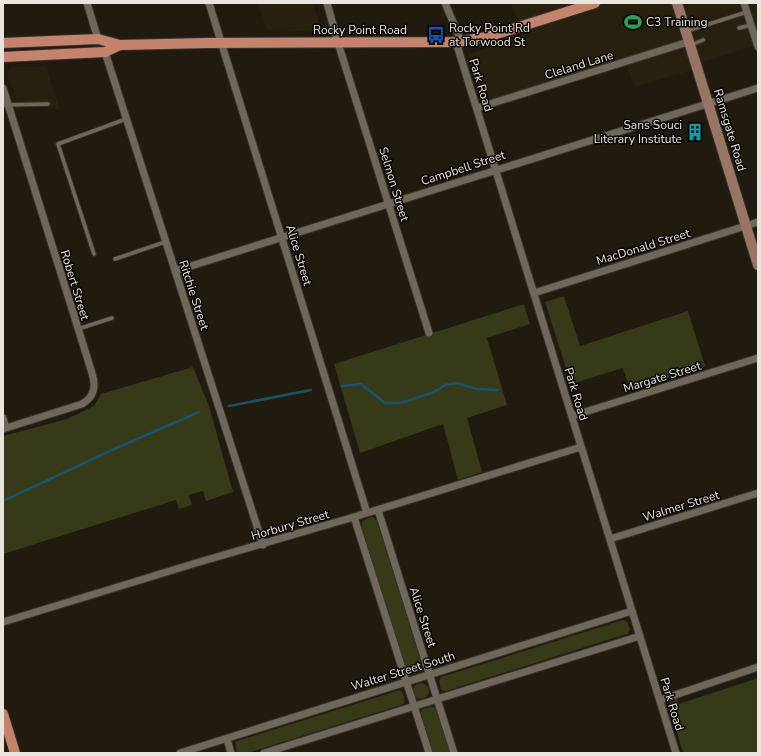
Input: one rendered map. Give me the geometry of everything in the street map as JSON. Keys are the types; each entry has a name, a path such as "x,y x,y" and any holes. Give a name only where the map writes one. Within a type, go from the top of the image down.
{"main road":[{"name":"Rocky Point Road","path":"3,43 98,39 120,45 458,42 487,37 595,3"},
{"name":"Ramsgate Road","path":"677,3 758,266"},
{"name":"Rocky Point Road","path":"3,56 105,52 120,45"},
{"path":"3,714 15,753"}],"street":[{"path":"87,3 98,39"},
{"name":"Alice Street","path":"209,3 367,513"},
{"name":"Selmon Street","path":"328,3 337,32 338,42 429,333"},
{"name":"Park Road","path":"445,3 676,753"},
{"path":"744,3 758,47"},
{"name":"Cleland Lane","path":"477,108 688,39"},
{"name":"Ritchie Street","path":"105,52 263,545"},
{"name":"Robert Street","path":"3,88 6,105 95,382 94,390 91,396 82,404 5,429"},
{"name":"Campbell Street","path":"175,271 495,169 758,88"},
{"name":"MacDonald Street","path":"534,293 758,222"},
{"name":"Margate Street","path":"572,416 758,358"},
{"path":"3,418 5,429"},
{"name":"Horbury Street","path":"3,622 196,563 263,545 581,447"},
{"name":"Walmer Street","path":"610,539 758,493"},
{"name":"Alice Street","path":"378,510 454,753"},
{"path":"354,517 429,753"},
{"name":"Walter Street South","path":"180,753 632,611"},
{"path":"264,753 640,636"},
{"path":"660,700 758,667"},
{"path":"227,738 232,753"}],"lane":[{"path":"688,39 747,12"},
{"path":"739,28 751,24"},
{"path":"688,39 703,40"},
{"path":"6,105 48,104"},
{"path":"94,254 58,144 126,119"},
{"path":"115,259 165,242"},
{"path":"77,329 112,318"}],"shaded area":[{"path":"258,3 313,3 322,32 267,30"},
{"path":"511,3 758,3 758,45 706,61 686,72 634,87 625,57 486,103 469,54 522,36"},
{"path":"12,67 46,67 60,109 52,109 50,103 17,102 7,74 9,69"}],"green space":[{"path":"564,296 580,346 688,311 705,366 630,390 623,368 571,384 545,302"},
{"path":"524,304 530,324 487,338 507,405 467,418 482,472 458,480 443,424 360,453 334,364"},
{"path":"193,367 209,406 233,492 206,501 203,491 189,495 192,505 179,509 176,500 3,554 3,436 67,419 94,406 101,394"},
{"path":"373,517 377,521 422,664 420,671 416,673 411,674 407,671 361,527 362,521"},
{"path":"623,620 627,621 630,629 628,634 446,691 441,690 439,681 441,677"},
{"path":"758,678 758,753 683,753 669,706 671,701 677,698 679,704"},
{"path":"418,683 424,683 429,688 427,697 424,699 418,699 413,694 413,688"},
{"path":"400,690 404,697 404,702 401,705 248,753 237,752 235,742 237,741"},
{"path":"431,707 435,708 437,711 450,753 432,753 420,713 423,709"}],"waterway":[{"path":"342,386 361,384 385,403 401,403 434,392 445,385 456,383 477,389 498,390"},
{"path":"229,406 311,390"},
{"path":"3,501 112,450 199,412"}],"place":[{"name":"C3 Training","path":"633,22"},
{"name":"Rocky Point Rd at Torwood St","path":"436,35"},
{"name":"Sans Souci Literary Institute","path":"695,132"}]}
